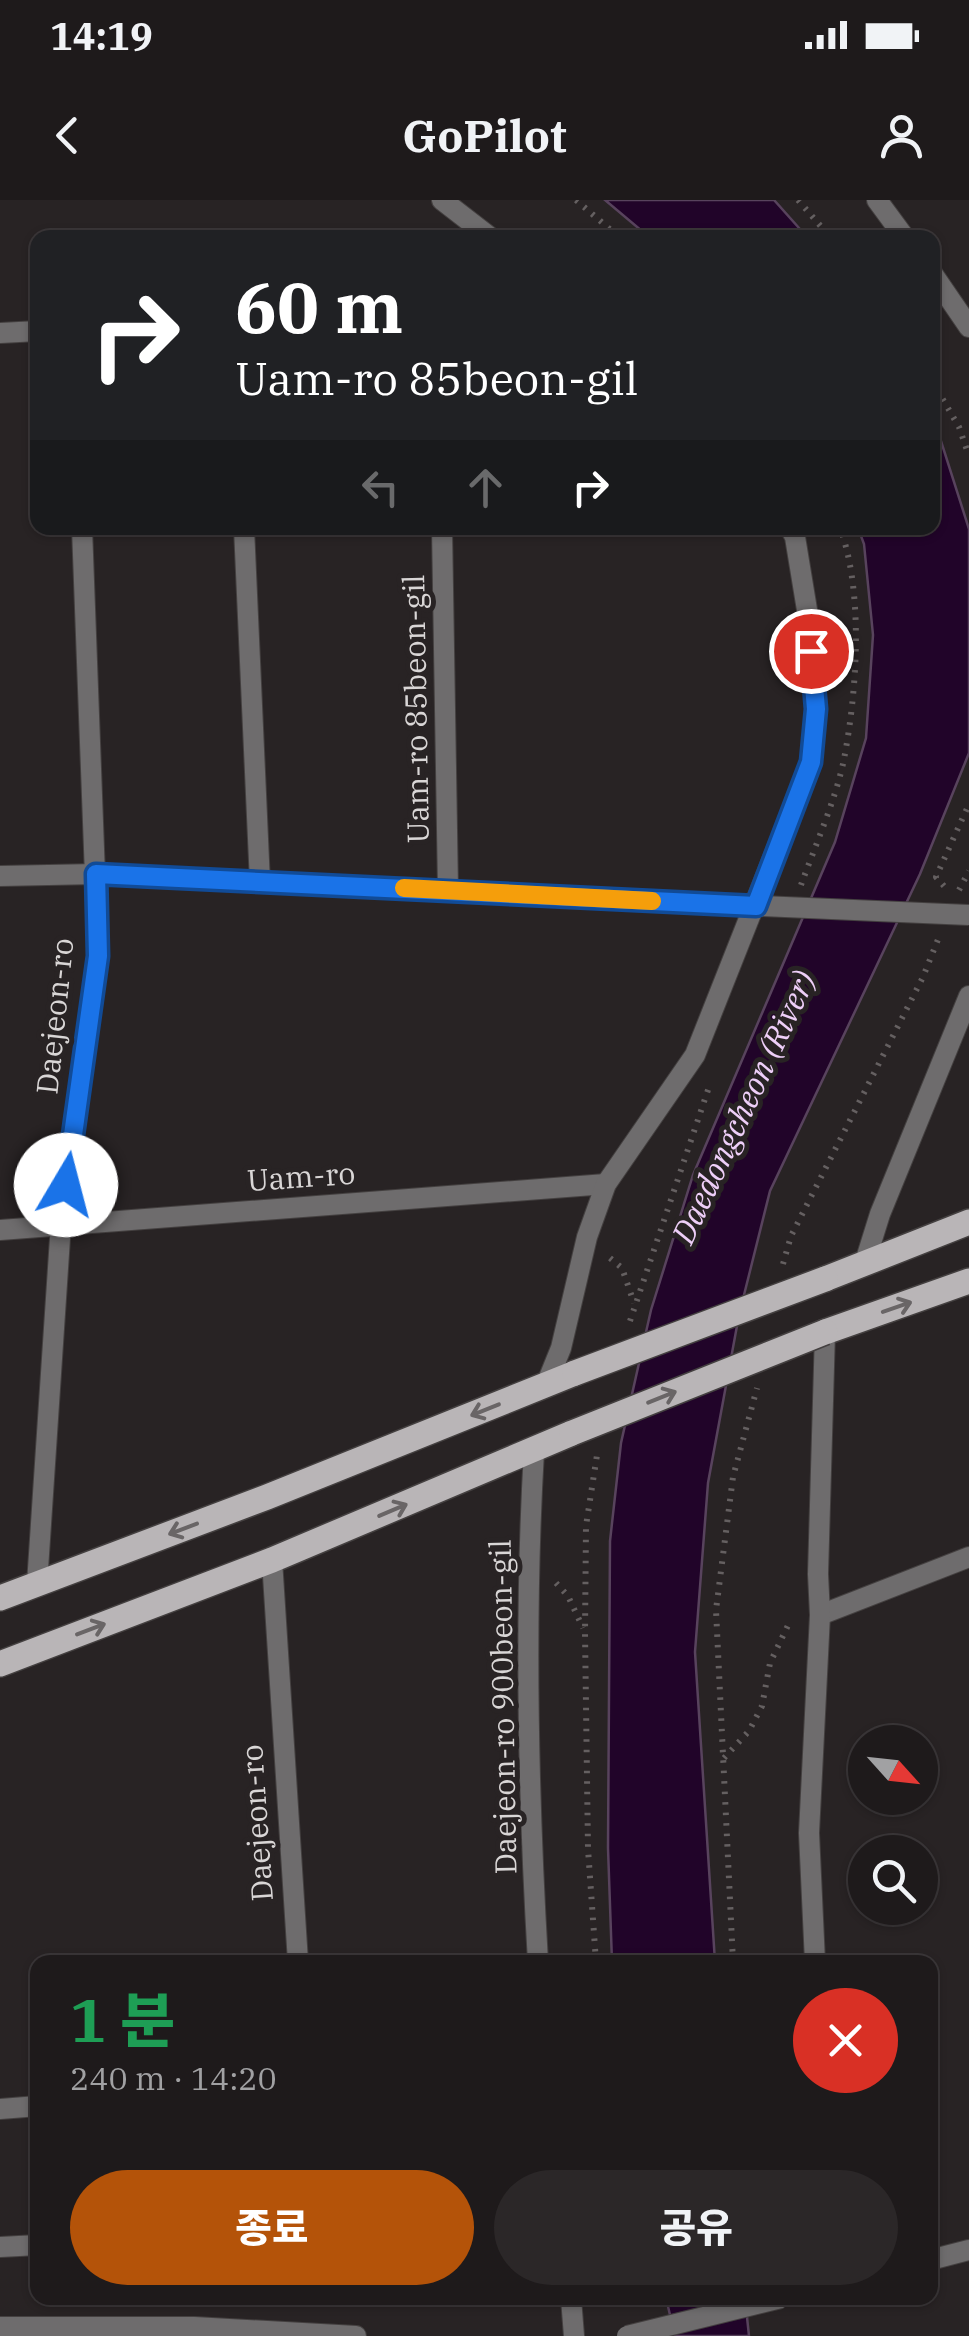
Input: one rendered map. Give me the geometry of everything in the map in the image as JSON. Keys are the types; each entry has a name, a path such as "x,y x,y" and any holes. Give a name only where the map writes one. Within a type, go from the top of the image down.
{"main road":[{"path":"0,1598 969,1222"},
{"path":"0,1664 272,1560 572,1433 825,1332 969,1282"}],"street":[{"path":"442,200 480,230"},
{"path":"877,200 899,230"},
{"path":"940,285 969,327"},
{"path":"0,332 30,331"},
{"path":"82,535 96,874"},
{"path":"244,535 260,883"},
{"name":"Uam-ro 85beon-gil","path":"442,535 448,890"},
{"path":"546,1385 561,1348 586,1237 606,1184 695,1055 758,906 811,762 816,709 809,622 794,535"},
{"name":"Uam-ro 85beon-gil","path":"0,876 96,874 969,915"},
{"name":"Daejeon-ro","path":"37,1584 61,1223 98,956 96,874"},
{"path":"865,1262 880,1214 969,996"},
{"name":"Uam-ro","path":"0,1230 606,1184"},
{"path":"815,1955 809,1833 820,1616 825,1332"},
{"name":"Daejeon-ro 900beon-gil","path":"534,1451 528,1552 532,1872 538,1955"},
{"path":"820,1616 969,1557"},
{"name":"Daejeon-ro","path":"272,1560 298,1955"},
{"path":"0,2109 30,2107"},
{"path":"0,2247 30,2246"},
{"path":"938,2258 969,2250"},
{"path":"572,2305 574,2336"},
{"path":"626,2336 752,2305"},
{"path":"0,2326 194,2328 356,2336"}],"path":[{"path":"576,200 611,230"},
{"path":"798,200 825,230"},
{"path":"940,394 959,427 969,456"},
{"path":"794,899 844,762 857,647 843,535"},
{"path":"630,1322 712,1078"},
{"path":"586,1237 622,1268 635,1304"},
{"path":"596,1955 588,1849 585,1616 586,1526 598,1449"},
{"path":"724,1759 749,1731 762,1706 770,1663 781,1637 818,1574"}],"water":[{"path":"605,200 774,200 801,230 641,230"},
{"name":"Daedongcheon (River)","path":"940,438 969,529 969,753 920,874 770,1191 739,1315 708,1483 695,1652 715,1955 612,1955 608,1848 610,1541 621,1443 651,1310 693,1175 835,842 866,738 873,635 861,535 940,535"},
{"path":"668,2305 746,2305 749,2336 675,2336"}],"slow traffic":[{"path":"404,888 652,901"}],"route":[{"path":"66,1185 98,956 96,874 756,906 811,762 816,709 811,651"}]}
